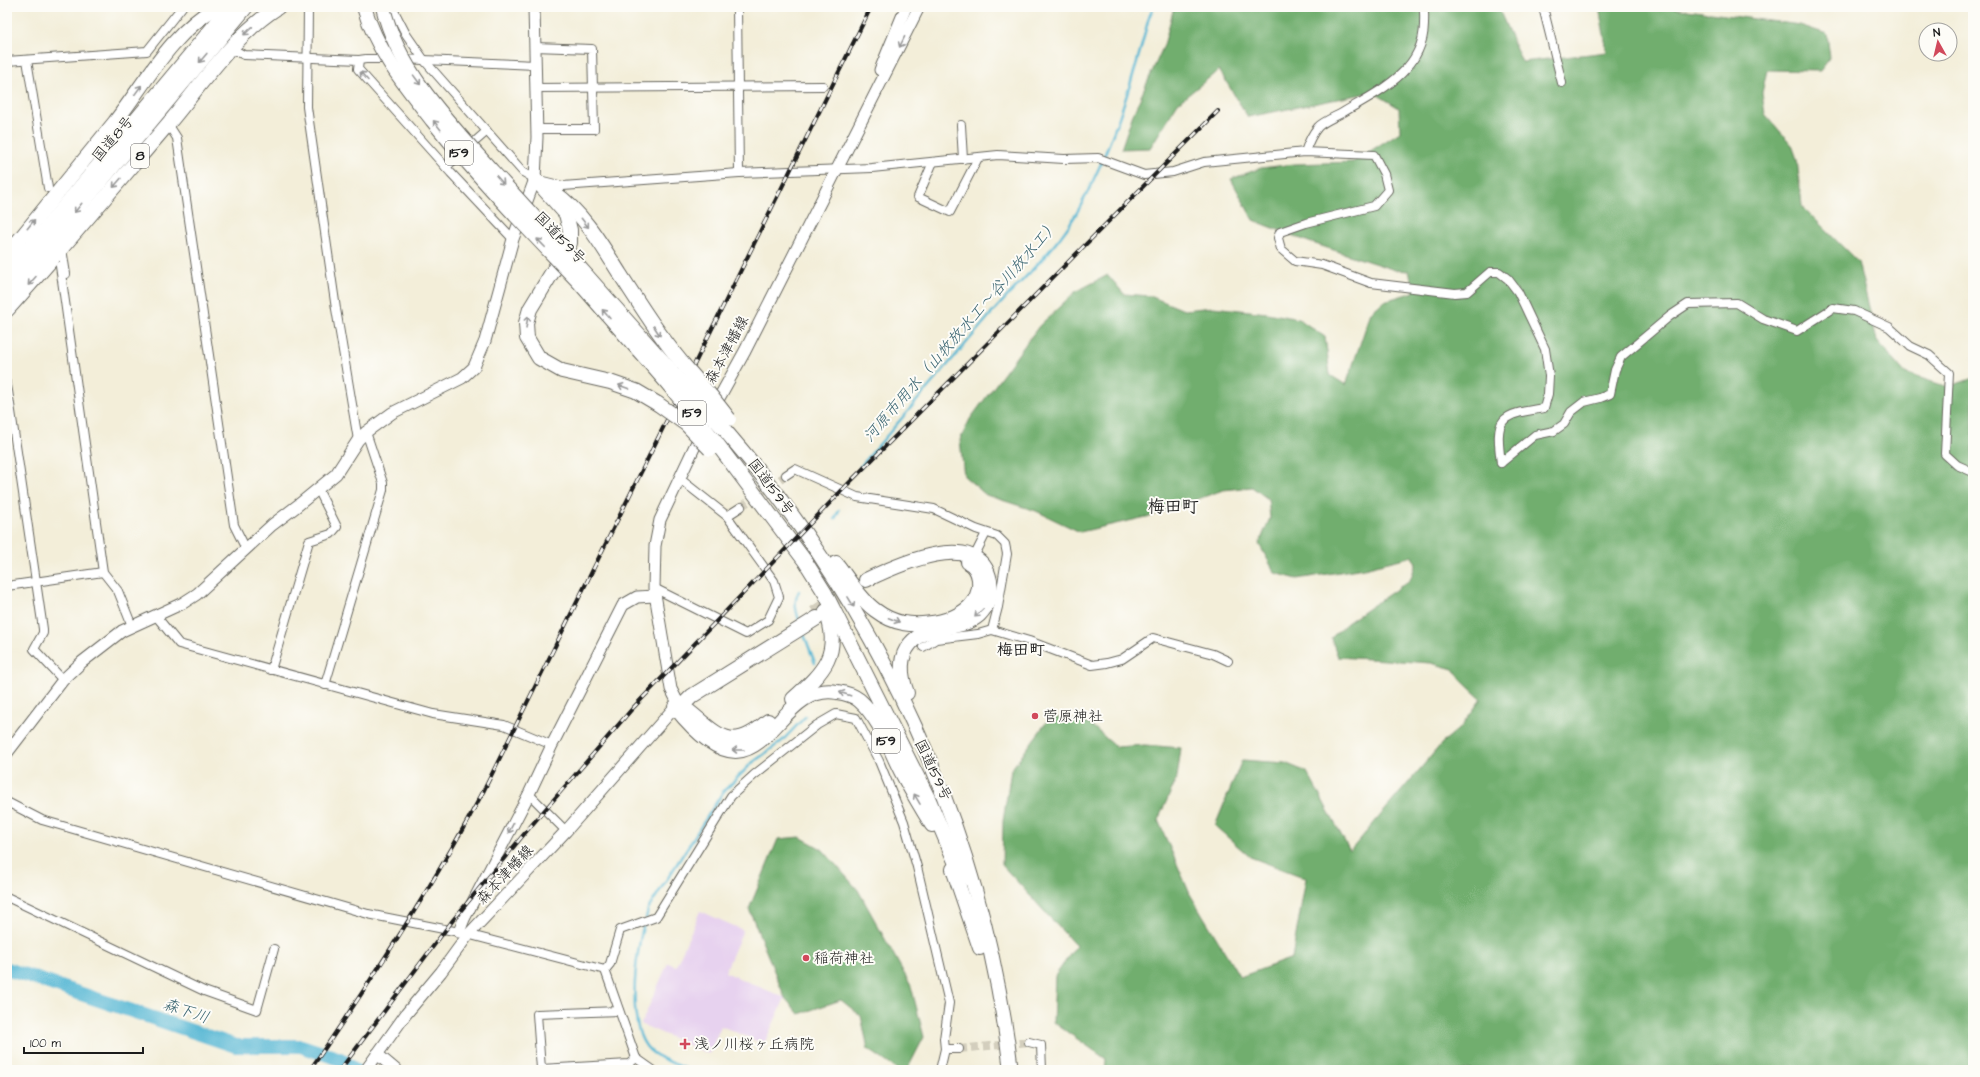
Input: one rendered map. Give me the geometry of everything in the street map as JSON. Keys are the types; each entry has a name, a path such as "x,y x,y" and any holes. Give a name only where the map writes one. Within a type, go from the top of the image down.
{"highway":[{"path":"7,255 53,193 116,121 185,25 205,7"},
{"path":"172,45 205,14 217,7"},
{"name":"国道8号","path":"7,294 230,7"},
{"name":"国道8号","path":"7,275 246,7"},
{"name":"8","path":"7,310 56,260 230,48 249,30 278,7"},
{"name":"国道159号","path":"364,7 383,54 400,80 456,150 515,216 583,279 726,424 738,446 774,489 831,570 865,625 896,684 940,783 958,835 981,916 1000,1002 1011,1070"},
{"name":"国道159号","path":"383,7 397,46 411,72 437,108 583,279"},
{"name":"159","path":"535,179 571,205 595,235 660,336 676,375"},
{"name":"159","path":"535,179 566,214 570,230 570,243 530,309 526,323 527,338 539,358 562,371 610,382 636,391 658,404 713,445"},
{"name":"国道159号","path":"676,375 713,445 805,561 825,593 894,728 946,837 976,920 993,990 1006,1070"},
{"name":"159","path":"774,489 793,506 865,600 874,609 892,620 903,623 935,622 950,619 964,612 976,599 980,587 976,569 972,561"},
{"path":"867,582 922,560 952,559 972,561"},
{"name":"159","path":"972,561 982,565 988,574 991,594 984,609 970,620 923,634 911,642 904,652 901,668 902,681 913,711 936,761 960,827 983,908 981,916"},
{"name":"159","path":"678,705 720,735 732,739 743,738 754,733 801,692 827,662 831,651 833,638 832,626 824,608 825,593"},
{"path":"678,705 816,615"},
{"name":"159","path":"678,705 694,729 709,741 727,749 743,750 758,743 803,699 816,692 833,691 846,693 859,700 878,724 903,775 947,855 972,923 989,985 993,990"},
{"path":"1009,1052 1013,1058 1014,1070"}],"street":[{"path":"7,61 147,51 182,7"},
{"path":"308,7 307,107 336,309 358,440"},
{"path":"392,7 406,34 424,60 523,172 535,179 563,186 738,173 837,168 872,168 998,155 1103,160 1144,175 1173,172 1204,162 1305,152 1341,154 1360,153 1374,155 1384,174 1388,190 1374,206 1306,223 1280,232 1278,238 1281,248 1296,261 1322,265 1371,282 1455,293 1467,292 1490,272 1498,272 1508,279 1518,292 1545,349 1549,376 1548,394 1544,408 1514,413 1503,420 1499,430 1498,441 1501,464 1535,435 1554,431 1564,424 1571,412 1584,402 1610,394 1615,370 1621,357 1670,316 1688,304 1737,303 1763,319 1797,331 1833,308 1854,311 1889,327 1910,346 1930,355 1949,373 1944,454 1957,465 1973,472"},
{"path":"7,752 63,680 98,649 132,626 183,603 197,594 272,525 336,474 358,440 366,432 392,413 462,378 474,366 485,341 513,239 535,179 537,129 534,7"},
{"path":"737,7 738,173"},
{"name":"森本津幡線","path":"863,117 863,111 906,7"},
{"name":"森本津幡線","path":"366,1070 406,1014 440,972 464,933 566,831 678,705 671,689 654,592 655,546 660,520 716,402 745,351 920,7"},
{"path":"1305,152 1310,140 1319,127 1373,95 1396,79 1411,65 1421,48 1424,33 1423,7"},
{"path":"1543,7 1562,83"},
{"path":"534,47 592,49 594,129 537,129"},
{"path":"230,48 244,55 359,60 366,58 535,64"},
{"path":"27,60 45,164 50,167 53,193 44,193 40,168 45,164"},
{"path":"359,60 358,69 513,239"},
{"path":"535,88 823,86"},
{"path":"168,124 177,138 234,525 246,549"},
{"path":"961,125 963,159"},
{"path":"446,167 486,131"},
{"path":"933,162 918,197 950,212 978,158"},
{"path":"64,292 58,289 55,266 56,260 63,255 67,289 64,292 103,572 118,591 132,626"},
{"path":"7,384 43,633 34,649 63,680"},
{"path":"325,685 383,490 383,483 366,432"},
{"path":"786,475 795,469 857,497 934,509 986,533 997,536 1005,544 1007,554 998,607 992,630"},
{"path":"464,933 464,918 530,794 552,745 623,605 637,597 654,592 746,634 768,620 779,598 774,581 727,516 680,479"},
{"path":"271,670 309,541 331,534 337,527 318,489"},
{"path":"727,516 741,507"},
{"path":"972,561 986,533"},
{"path":"7,586 103,572"},
{"path":"156,616 179,644 433,714 504,725 552,745"},
{"path":"922,647 936,639 978,634 992,630 1030,641 1092,665 1122,659 1153,638 1213,654 1228,661"},
{"path":"605,970 610,964 620,930 656,917 731,796 754,775 817,725 836,714 856,718 879,761 904,822 917,866 950,1003 944,1039 945,1049 940,1070"},
{"path":"530,794 566,831"},
{"path":"7,802 42,820 368,914 464,933 605,970"},
{"path":"7,897 204,992 257,1010 274,949"},
{"path":"605,970 636,1058 653,1070"},
{"path":"619,1011 537,1014 541,1069 580,1069 629,1064 636,1058"},
{"path":"1029,1042 1041,1045 1042,1070"},
{"path":"945,1049 959,1049"},
{"path":"377,1054 396,1070"}],"shaded area":[{"path":"700,911 743,930 725,972 785,998 764,1044 721,1026 709,1054 641,1024 668,963 676,966"}],"green space":[{"path":"1174,7 1498,7 1522,62 1607,52 1599,7 1665,7 1800,25 1827,34 1830,58 1820,71 1767,70 1762,93 1765,114 1792,145 1797,159 1802,206 1858,262 1877,340 1905,373 1948,387 1973,378 1973,1070 1105,1070 1106,1059 1053,1022 1055,976 1076,946 1002,865 1003,821 1011,770 1051,716 1090,724 1116,747 1145,745 1181,748 1177,778 1158,820 1190,894 1240,977 1292,958 1306,878 1250,857 1215,826 1242,760 1285,763 1307,772 1350,851 1443,742 1462,726 1481,699 1462,681 1453,669 1431,663 1338,657 1331,638 1347,623 1410,580 1416,564 1413,556 1364,568 1297,579 1275,573 1259,544 1270,518 1268,499 1252,487 1223,490 1151,516 1080,532 1036,511 986,495 964,476 960,440 970,419 1039,326 1075,292 1108,275 1124,294 1150,296 1184,310 1213,307 1267,313 1299,319 1325,337 1330,375 1346,385 1371,312 1384,301 1414,292 1409,271 1395,270 1309,242 1253,220 1231,179 1261,168 1294,164 1353,162 1400,132 1399,108 1373,92 1248,117 1219,70 1178,103 1150,148 1121,149 1133,114 1164,45"},
{"path":"800,837 822,849 858,890 911,986 924,1037 907,1070 898,1070 868,1049 861,1016 841,1000 799,1014 785,998 749,909 778,839"}],"waterway":[{"name":"河原市用水（山牧放水工～谷川放水工）","path":"860,467 992,313 1051,249 1071,222 1080,207 1112,138 1129,90 1149,17 1154,7"},
{"name":"河原市用水（山牧放水工～谷川放水工）","path":"835,519 839,510"},
{"name":"河原市用水（山牧放水工～谷川放水工）","path":"799,591 796,599 796,611 800,623"},
{"name":"河原市用水（山牧放水工～谷川放水工）","path":"803,632 815,663"},
{"name":"河原市用水（山牧放水工～谷川放水工）","path":"646,918 648,909 723,792 752,763 782,741 805,717"},
{"name":"河原市用水（山牧放水工～谷川放水工）","path":"644,923 636,972 635,1011 638,1028 644,1043 653,1053 689,1070"},
{"name":"森下川","path":"7,969 236,1046 301,1046 340,1059 355,1070"}],"tunnel":[{"path":"741,507 786,475"},
{"path":"814,613 854,587"},
{"path":"959,1049 1029,1042"}],"railway":[{"path":"310,1070 401,933 483,792 871,7"},
{"path":"340,1070 453,920 530,827 632,709 847,485 1218,111"}],"place":[{"name":"菅原神社","path":"1035,716"},
{"name":"稲荷神社","path":"806,958"},
{"name":"浅ノ川桜ヶ丘病院","path":"685,1044"}],"district":[{"name":"梅田町","path":"1173,507"},
{"name":"梅田町","path":"1021,650"}]}
